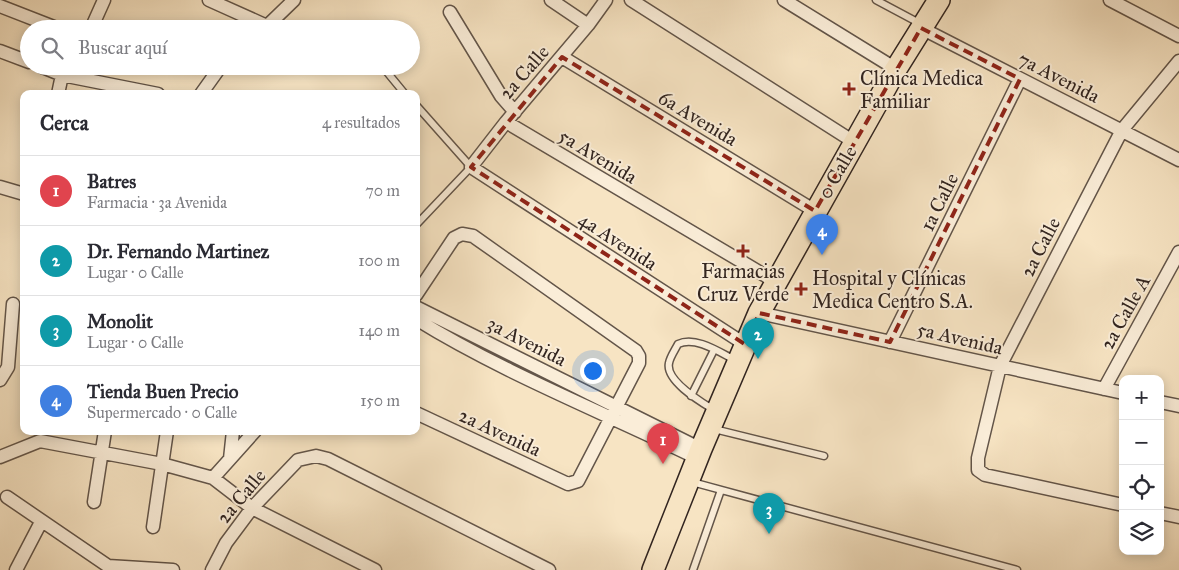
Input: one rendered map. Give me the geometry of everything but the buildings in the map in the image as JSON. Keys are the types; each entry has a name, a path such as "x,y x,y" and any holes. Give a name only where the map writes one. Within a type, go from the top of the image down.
{"main road":[{"name":"0 Calle","path":"653,570 699,453 759,313 854,142 937,1"}],"street":[{"path":"96,20 104,0"},
{"path":"209,0 250,20"},
{"path":"273,20 294,0"},
{"path":"551,0 588,25"},
{"name":"2a Calle","path":"471,167 514,112 588,25 606,0"},
{"path":"631,0 854,142"},
{"path":"784,0 896,69"},
{"path":"1110,0 1179,36"},
{"path":"0,6 36,20"},
{"path":"450,12 501,96 514,112"},
{"name":"7a Avenida","path":"922,27 1179,160"},
{"path":"0,51 20,59"},
{"name":"6a Avenida","path":"562,57 815,211"},
{"name":"2a Calle","path":"1119,504 985,475 978,470 978,458 1000,366 1122,130 1179,61"},
{"path":"59,90 62,75 138,90"},
{"path":"204,90 215,75"},
{"name":"1a Calle","path":"890,342 1020,79"},
{"name":"5a Avenida","path":"506,122 776,282"},
{"name":"4a Avenida","path":"471,167 742,353"},
{"path":"0,187 20,193"},
{"path":"420,288 454,238 462,234 473,236 636,351 639,356 639,362 613,412"},
{"name":"2a Calle A","path":"1104,389 1179,252"},
{"path":"0,380 8,367 13,304"},
{"name":"3a Avenida","path":"420,309 512,362 699,453"},
{"name":"5a Avenida","path":"759,313 1119,392"},
{"name":"3a Avenida","path":"420,321 440,333 512,362"},
{"path":"1164,403 1179,406"},
{"name":"2a Avenida","path":"420,415 568,484 578,481 613,412"},
{"path":"94,502 104,435"},
{"path":"152,527 166,435"},
{"path":"230,459 233,435"},
{"path":"213,478 251,435"},
{"path":"0,458 41,436 102,452 162,464 213,478 252,508 375,570"},
{"name":"2a Calle","path":"212,570 226,543 252,508 298,460 309,456 328,459 549,570"},
{"path":"7,497 107,568 173,570"},
{"path":"1164,514 1179,517"},
{"path":"16,570 41,522"}],"lane":[{"path":"876,0 922,27"},
{"path":"389,75 402,90"},
{"path":"420,110 471,167 420,221"},
{"path":"742,353 714,350 690,342 678,344 669,363 669,369 680,386 725,433 767,441 824,456"},
{"path":"691,396 714,350"},
{"path":"688,480 1018,570"},
{"path":"693,570 721,490"}],"highlighted area":[{"path":"921,28 1020,79 890,342 759,313 746,345 471,167 562,57 815,211"}],"place":[{"name":"Clínica Medica Familiar","path":"849,89"},
{"name":"Farmacias Cruz Verde","path":"743,251"},
{"name":"Tienda Buen Precio","path":"822,255"},
{"name":"Hospital y Clínicas Medica Centro S.A.","path":"801,289"},
{"name":"Dr. Fernando Martinez","path":"758,359"},
{"name":"Batres","path":"663,464"},
{"name":"Monolit","path":"769,534"}]}
